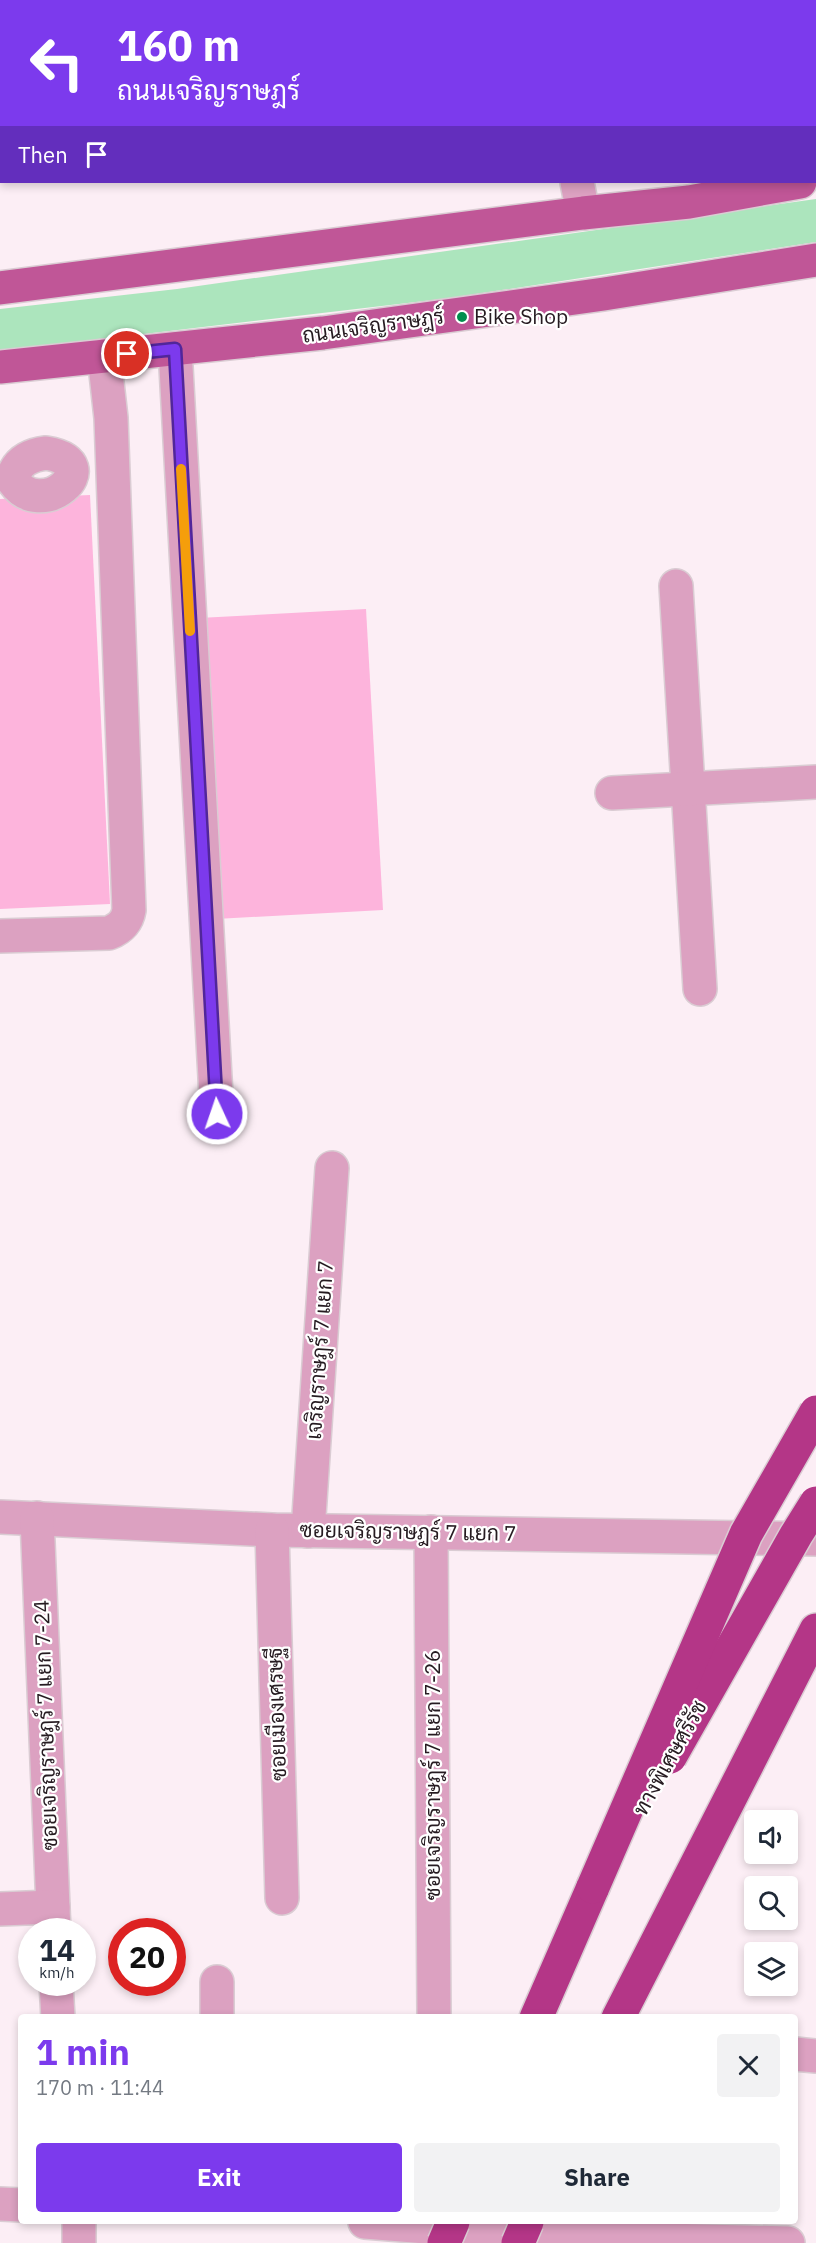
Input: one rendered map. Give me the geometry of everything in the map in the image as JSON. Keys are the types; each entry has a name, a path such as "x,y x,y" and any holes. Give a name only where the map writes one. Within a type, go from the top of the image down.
{"highway":[{"path":"593,1887 746,1534 816,1412"},
{"name":"ทางพิเศษศรีรัช","path":"538,2014 593,1887 634,1822 816,1503"},
{"path":"620,2014 816,1630"},
{"path":"444,2243 452,2224"}],"main road":[{"path":"0,288 583,213 689,202 793,183"},
{"name":"ถนนเจริญราษฎร์","path":"0,367 323,333 604,294 816,260"}],"street":[{"path":"577,183 583,213"},
{"path":"175,349 217,1114"},
{"path":"0,936 110,933 117,930 127,918 129,910 111,418 104,356"},
{"path":"6,480 21,462 38,454 55,455 70,465 72,473 113,473"},
{"path":"676,586 700,989"},
{"path":"612,793 816,782"},
{"name":"เจริญราษฎร์ 7 แยก 7","path":"308,1531 332,1168"},
{"name":"ซอยเจริญราษฎร์ 7 แยก 7","path":"0,1517 308,1531 816,1539"},
{"name":"ซอยเจริญราษฎร์ 7 แยก 7-24","path":"37,1518 54,1918"},
{"name":"ซอยเมืองเศรษฐี","path":"272,1530 282,1898"},
{"name":"ซอยเจริญราษฎร์ 7 แยก 7-26","path":"431,1532 434,2014"},
{"path":"0,1909 49,1918"},
{"path":"217,1982 217,2014"},
{"path":"57,1996 58,2014"},
{"path":"798,2054 816,2056"},
{"path":"0,2204 18,2205"},
{"path":"79,2224 79,2243"},
{"path":"389,2224 535,2236 788,2243"}],"green space":[{"path":"816,199 816,242 450,298 0,351 0,309 177,289"}],"building":[{"path":"90,495 110,904 0,909 0,499"},
{"path":"366,609 383,910 216,919 199,618"}],"slow traffic":[{"path":"181,469 190,631"}],"place":[{"name":"Bike Shop","path":"462,317"}],"route":[{"path":"127,354 175,349 217,1114"}]}
